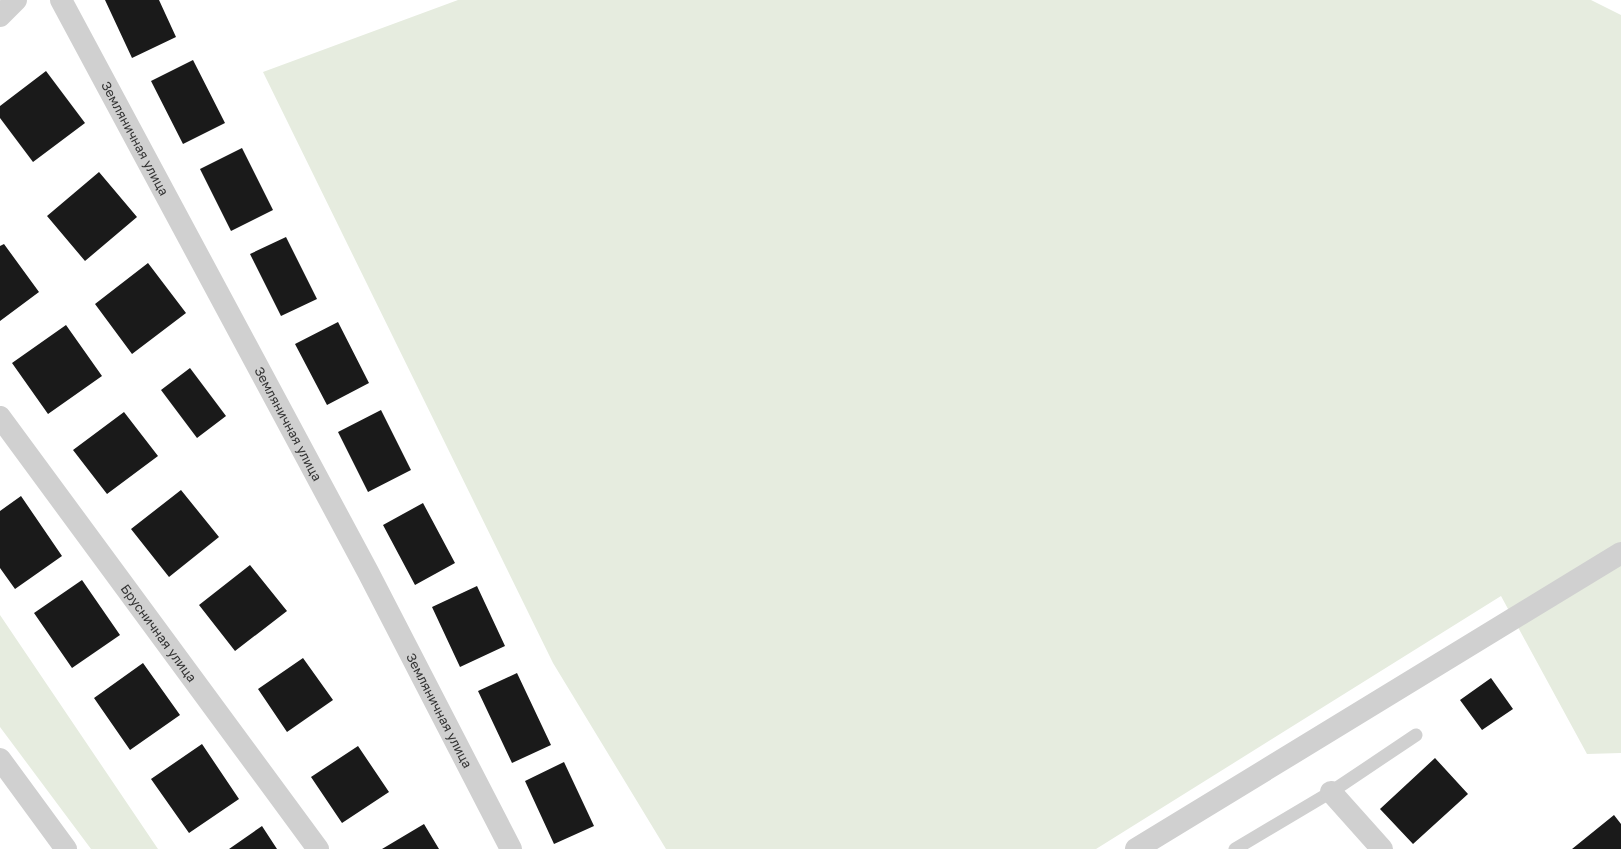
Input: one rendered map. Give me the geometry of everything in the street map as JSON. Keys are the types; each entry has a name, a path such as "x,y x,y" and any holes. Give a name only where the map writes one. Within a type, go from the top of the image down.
{"street":[{"path":"0,16 16,0"},
{"name":"Земляничная улица","path":"61,0 368,572 512,849"},
{"name":"Брусничная улица","path":"0,417 318,849"},
{"path":"1136,849 1621,553"},
{"path":"0,759 66,849"},
{"path":"1332,792 1382,849"}],"lane":[{"path":"1235,849 1332,792 1416,736"}],"shaded area":[{"path":"458,0 1591,0 1621,15 1621,753 1587,754 1501,596 1096,849 666,849 553,663 263,72"},
{"path":"0,615 158,849 91,849 0,727"}],"building":[{"path":"105,0 159,0 176,37 132,58"},
{"path":"193,60 225,123 183,144 151,81"},
{"path":"46,71 85,123 33,162 0,118 0,106"},
{"path":"242,148 273,210 231,231 200,169"},
{"path":"99,172 137,217 85,261 47,216"},
{"path":"286,237 317,299 281,316 250,254"},
{"path":"4,244 39,292 0,321 0,246"},
{"path":"148,263 186,313 132,354 95,304"},
{"path":"338,322 369,383 327,405 295,344"},
{"path":"66,325 102,376 48,414 12,363"},
{"path":"190,368 226,416 197,438 161,390"},
{"path":"381,410 411,470 368,492 338,432"},
{"path":"124,412 158,456 107,494 73,450"},
{"path":"181,490 219,537 169,577 131,529"},
{"path":"21,496 62,556 15,589 0,568 0,511"},
{"path":"423,503 455,563 415,585 383,525"},
{"path":"250,565 287,611 235,651 199,605"},
{"path":"82,580 120,635 72,668 34,613"},
{"path":"477,586 505,646 460,667 432,607"},
{"path":"303,658 333,700 287,732 258,689"},
{"path":"143,663 180,715 130,750 94,698"},
{"path":"517,673 551,745 512,763 478,691"},
{"path":"1491,678 1513,709 1482,730 1460,700"},
{"path":"202,744 239,799 189,833 151,779"},
{"path":"358,746 389,792 342,823 311,777"},
{"path":"1435,758 1468,794 1413,844 1380,809"},
{"path":"564,762 594,826 554,844 525,781"},
{"path":"1614,815 1621,824 1621,849 1572,849"},
{"path":"424,824 439,849 382,849"},
{"path":"262,826 277,849 229,849"}]}
